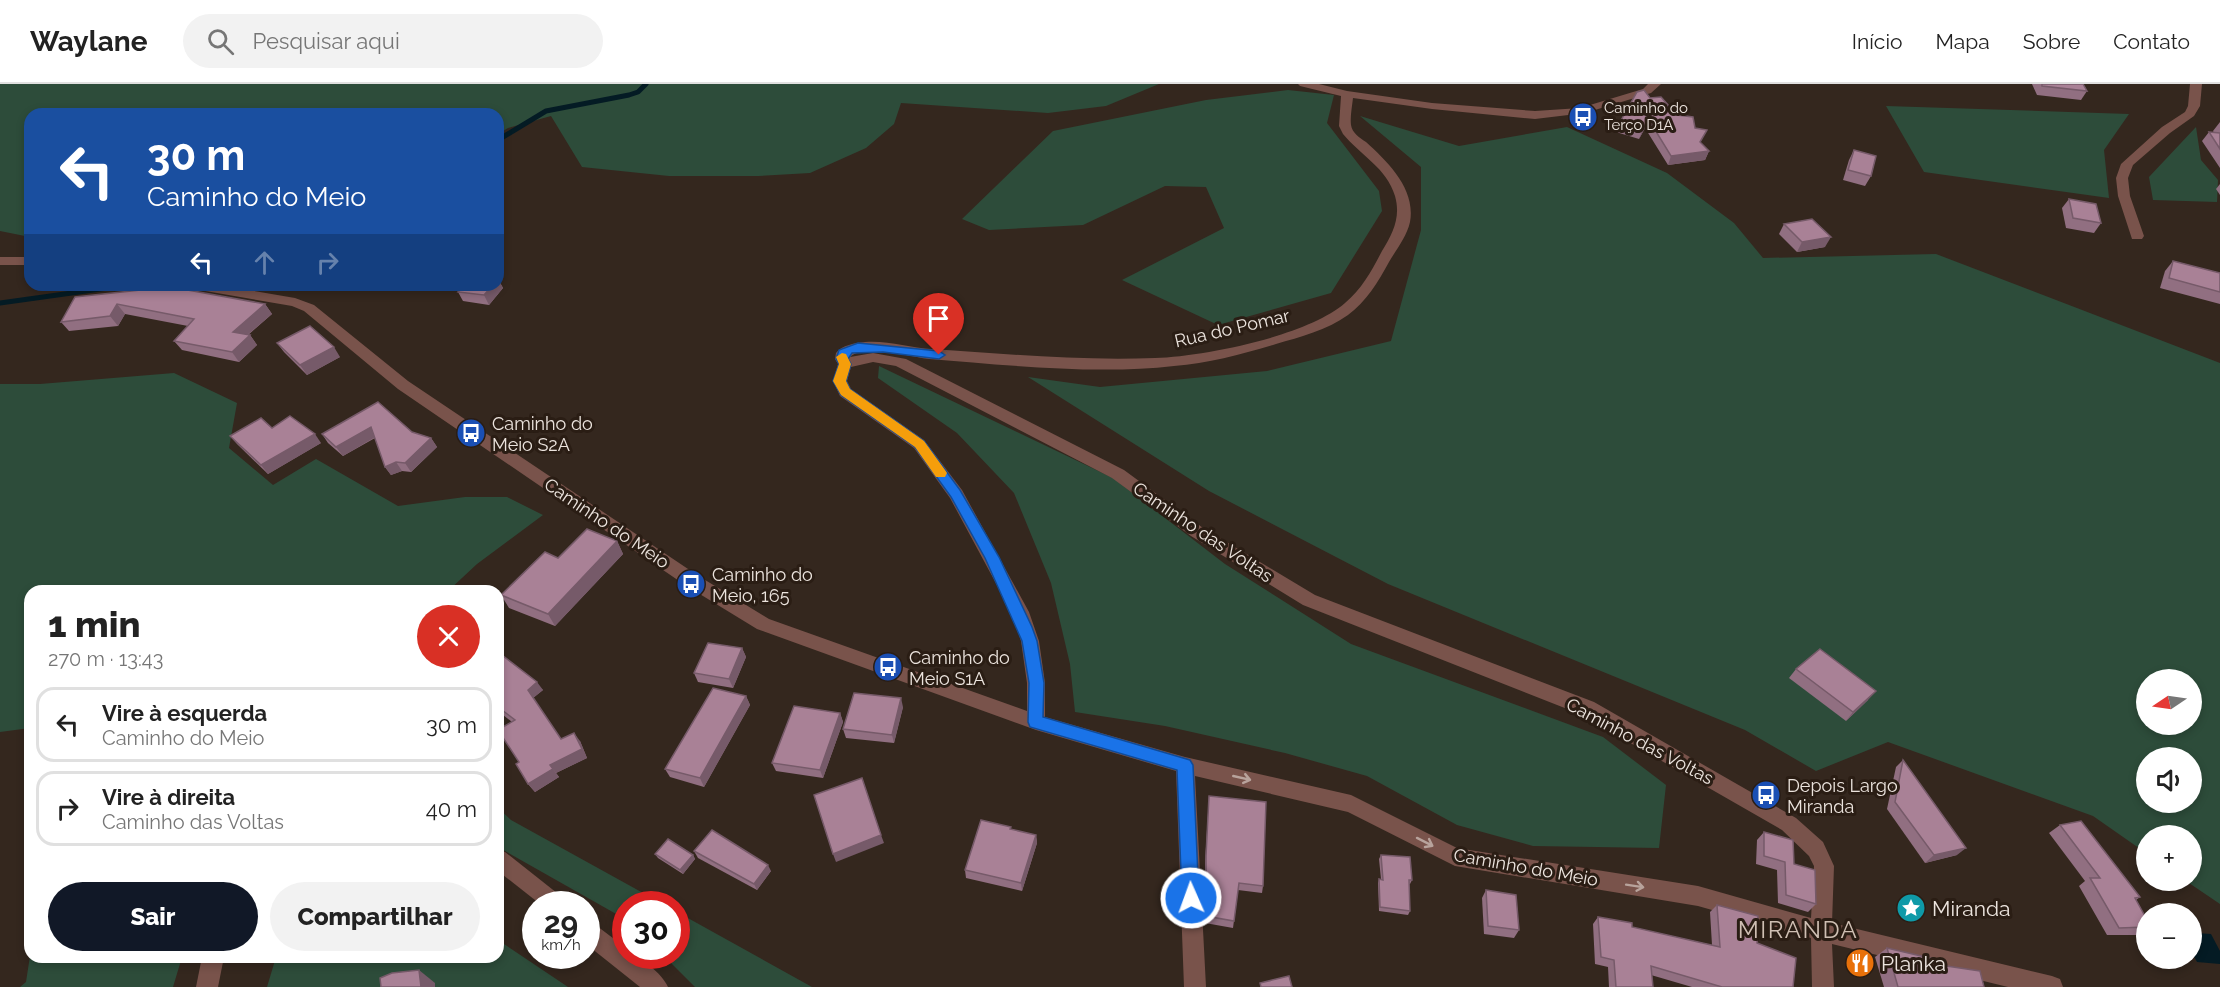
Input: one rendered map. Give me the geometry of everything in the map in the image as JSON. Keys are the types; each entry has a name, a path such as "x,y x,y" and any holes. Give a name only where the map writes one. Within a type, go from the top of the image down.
{"street":[{"path":"1304,84 1347,94 1484,112 1535,115 1581,111 1647,91 1655,84"},
{"path":"2137,236 2124,196 2122,178 2127,165 2160,135 2190,114 2194,106 2196,84"},
{"name":"Rua do Pomar","path":"845,364 842,359 843,353 858,347 919,353 1078,362 1157,363 1212,355 1263,343 1320,325 1343,312 1360,297 1402,229 1404,206 1401,188 1390,173 1349,134 1345,126 1347,94"},
{"path":"0,261 24,261"},
{"name":"Caminho do Meio","path":"230,291 296,302 309,308 403,385 690,580 763,624 1036,722 1185,765 1351,804 1455,857 1698,896 1821,931 2052,987"},
{"name":"Caminho das Voltas","path":"845,364 868,356 901,362 1118,474 1197,532 1309,600 1587,708 1789,824 1819,853 1824,866 1821,931 1823,987"},
{"path":"845,364 840,381 845,392 920,444 956,494 992,557 1020,612 1030,641 1036,683 1036,722"},
{"path":"1185,765 1195,987"},
{"path":"504,864 539,891"},
{"path":"600,941 657,987"},
{"path":"207,987 212,963"}],"green space":[{"path":"0,84 1159,84 1106,106 1048,113 901,103 894,124 866,148 810,173 758,176 669,176 582,167 551,116 504,130 504,108 24,108 24,236 0,231"},
{"path":"1288,90 1334,95 1327,123 1379,191 1382,211 1331,293 1218,325 1122,280 1224,228 1206,187 1165,186 1083,225 989,230 962,219 1053,131 1206,100"},
{"path":"1886,106 2129,114 2104,150 2109,198 1924,172"},
{"path":"1360,116 1459,146 1567,127 1667,173 1734,223 1763,258 1936,254 2220,363 2220,904 2201,891 2202,825 2136,825 2136,846 2093,816 1888,742 1816,771 1745,730 1388,584 1209,491 1028,377 1100,387 1267,371 1391,341 1421,230 1421,167"},
{"path":"2196,127 2201,160 2218,180 2217,202 2153,200 2149,177"},
{"path":"879,366 1113,478 1225,564 1351,644 1603,737 1666,785 1659,848 1533,846 1457,825 1367,776 1285,753 1165,726 1075,712 1070,664 1051,583 1014,493 957,433 878,378"},
{"path":"174,373 237,403 229,448 273,485 316,459 398,506 465,497 507,497 543,515 477,564 454,585 24,585 24,729 0,732 0,384 40,384"},
{"path":"504,814 511,820 639,891 612,891 612,912 600,905 600,891 576,891 504,850"},
{"path":"690,919 812,987 695,987 677,969 690,969"},
{"path":"504,944 522,956 522,969 541,969 568,987 410,987 395,972 390,987 267,987 274,963 504,963"},
{"path":"29,963 180,963 173,987 20,987 26,982"}],"water":[{"path":"2202,933 2211,934 2220,951 2220,964 2202,962"}],"building":[{"path":"2042,84 2083,84 2087,91 2042,86"},
{"path":"1644,90 1650,98 1661,97 1677,115 1693,117 1695,128 1707,130 1700,142 1709,151 1671,156 1649,120 1642,131 1619,124 1637,92"},
{"path":"2209,132 2220,133 2220,149"},
{"path":"1854,150 1876,156 1871,176 1848,170"},
{"path":"2069,199 2096,204 2101,223 2073,218"},
{"path":"1812,219 1831,237 1802,242 1784,224"},
{"path":"2173,261 2220,273 2220,292 2169,278"},
{"path":"131,291 193,291 265,304 233,332 250,335 232,352 174,341 194,319 117,304 110,316 61,322 75,297"},
{"path":"459,291 488,291 484,295"},
{"path":"310,326 334,347 300,365 277,343"},
{"path":"378,402 412,432 431,438 405,463 396,462 385,467 371,427 336,447 322,434"},
{"path":"290,416 315,434 261,465 230,436 261,418 272,428"},
{"path":"587,529 617,541 548,614 504,596 504,592 545,552 558,558"},
{"path":"708,643 742,648 729,679 694,673"},
{"path":"1820,649 1876,691 1853,712 1796,669"},
{"path":"504,657 537,682 528,690 561,739 574,733 582,749 550,765 553,769 528,784 516,764 519,762 504,739 504,726 515,720 504,712"},
{"path":"713,688 746,696 700,778 665,769"},
{"path":"854,693 901,698 892,735 843,729"},
{"path":"794,706 840,713 820,770 772,763"},
{"path":"1903,760 1966,848 1934,855 1895,802"},
{"path":"862,778 881,835 833,854 814,795"},
{"path":"1209,796 1266,802 1263,886 1239,883 1234,921 1206,916"},
{"path":"981,820 1036,835 1021,883 965,870"},
{"path":"2081,821 2140,897 2135,898 2138,903 2136,927 2119,928 2090,878 2100,878 2060,825"},
{"path":"712,830 768,865 754,884 694,851"},
{"path":"1764,832 1793,840 1794,864 1815,870 1816,904 1786,895 1785,862 1764,856"},
{"path":"668,839 693,855 680,870 655,854"},
{"path":"1381,855 1410,857 1412,880 1409,880 1410,911 1380,907 1379,879 1383,880"},
{"path":"1486,890 1516,895 1519,930 1488,926"},
{"path":"1717,905 1758,916 1757,943 1796,958 1793,987 1722,987 1651,966 1653,987 1616,987 1614,960 1601,957 1598,917 1632,923 1632,927 1720,947"},
{"path":"1887,948 1938,960 1940,965 1980,971 1984,987 1898,987"},
{"path":"419,970 421,987 381,987 380,978 392,973"},
{"path":"1289,976 1292,987 1261,987 1260,983"}],"waterway":[{"path":"504,136 546,111 629,95 638,92 646,84"},
{"path":"0,303 86,291"}],"slow traffic":[{"path":"842,357 845,364 840,381 845,392 920,444 941,473"}],"place":[{"name":"Caminho do Terço D1A","path":"1583,117"},
{"name":"Caminho do Meio S2A","path":"471,433"},
{"name":"Caminho do Meio, 165","path":"691,584"},
{"name":"Caminho do Meio S1A","path":"888,667"},
{"name":"Depois Largo Miranda","path":"1766,795"},
{"name":"Miranda","path":"1911,908"},
{"name":"Planka","path":"1860,963"}],"district":[{"name":"MIRANDA","path":"1798,929"}],"route":[{"path":"939,355 858,347 843,353 842,359 845,364 840,381 845,392 920,444 956,494 1020,612 1030,641 1036,683 1036,722 1185,765 1191,898"}]}
